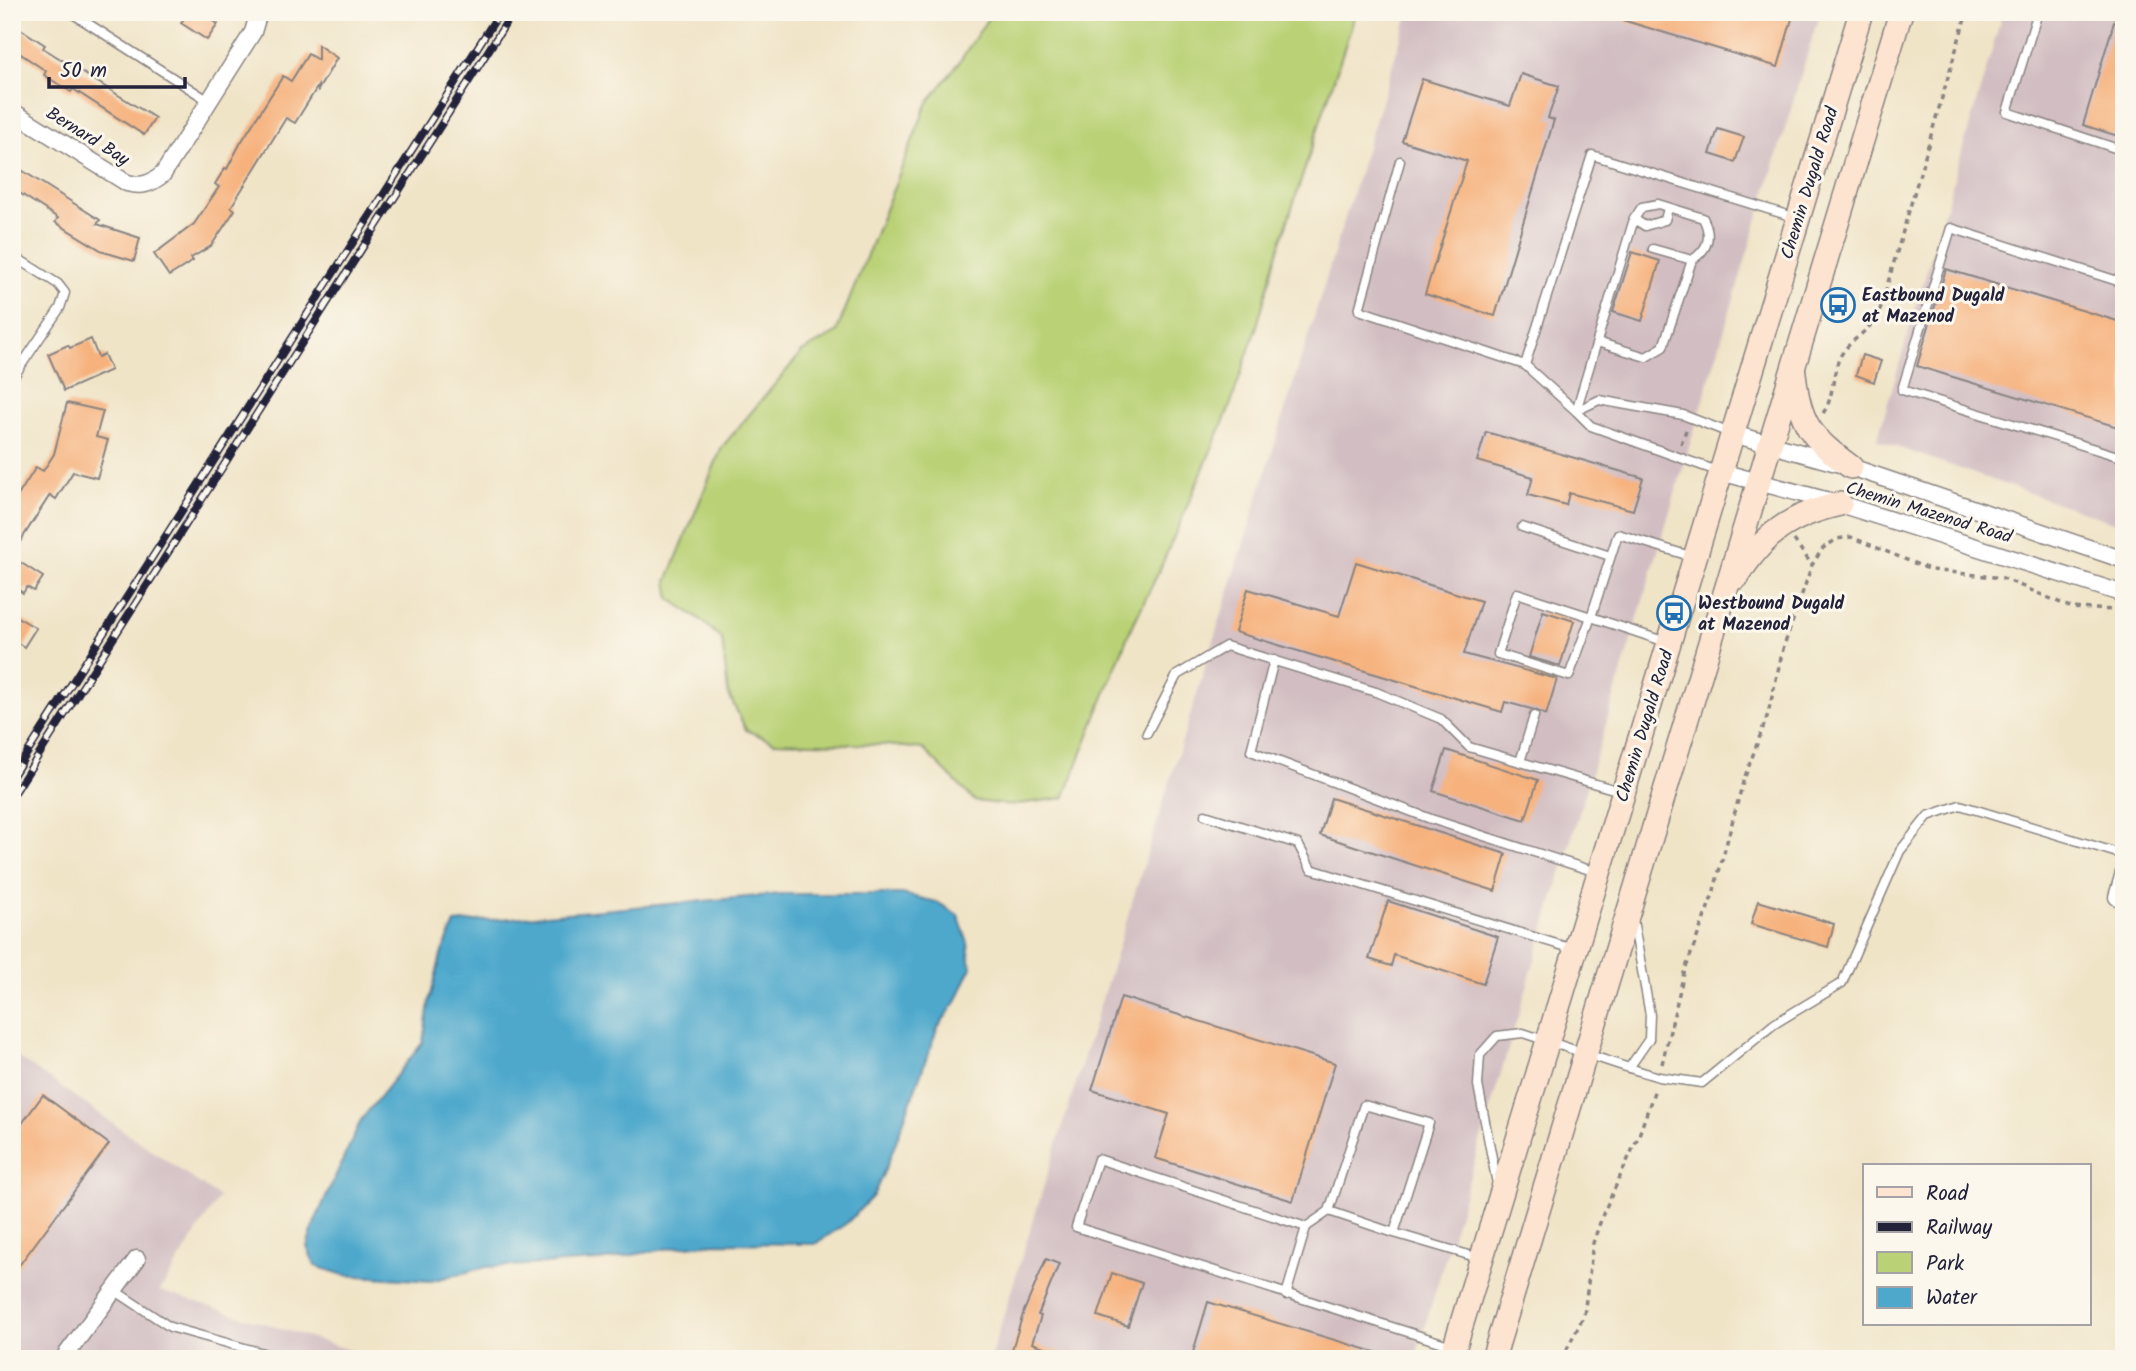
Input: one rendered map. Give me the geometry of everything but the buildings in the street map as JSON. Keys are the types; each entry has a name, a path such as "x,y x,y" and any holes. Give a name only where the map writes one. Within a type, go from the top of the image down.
{"main road":[{"name":"Chemin Dugald Road","path":"1453,1353 1861,12"},
{"path":"1493,1359 1901,12"},
{"path":"1793,366 1797,401 1807,424 1821,445 1851,467"},
{"path":"1720,604 1751,555 1783,526 1810,511 1840,505"}],"street":[{"name":"Bernard Bay","path":"12,111 127,183 138,186 152,183 163,174 253,32 259,12"},
{"name":"Chemin Mazenod Road","path":"1733,434 1851,467 2124,560"},
{"name":"Chemin Mazenod Road","path":"1721,472 1840,505 2124,594"},
{"path":"2117,897 2124,873"},
{"path":"63,1359 137,1259"}],"lane":[{"path":"70,12 209,101"},
{"path":"2038,12 2007,112 2124,151"},
{"path":"1525,365 1592,155 1800,218"},
{"path":"1400,161 1359,310 1525,365 1591,426 1721,472"},
{"path":"1576,411 1634,219 1642,207 1658,204 1703,218 1709,229 1709,243 1700,255 1692,260 1663,347 1646,357 1597,342"},
{"path":"1634,219 1645,226 1665,220 1668,208"},
{"path":"2124,284 1951,229 1902,390 2124,458"},
{"path":"1653,249 1692,260"},
{"path":"12,255 58,284 65,293 60,308 12,379"},
{"path":"1576,411 1599,400 1683,415 1733,434"},
{"path":"1522,527 1610,556"},
{"path":"1669,642 1591,617 1517,593 1498,654 1569,676 1591,617 1618,534 1695,557"},
{"path":"1147,733 1177,675 1226,646 1376,692 1430,714 1441,719 1469,747 1623,792"},
{"path":"1274,660 1251,751 1431,819 1598,873"},
{"path":"1520,762 1534,716"},
{"path":"1500,1198 1478,1085 1480,1055 1497,1036 1523,1034 1659,1077 1702,1083 1774,1024 1842,983 1900,851 1928,816 1960,805 2124,855"},
{"path":"1205,814 1298,844 1311,869 1576,950"},
{"path":"1629,1068 1649,1039 1650,1015 1630,903"},
{"path":"1286,1295 1306,1227 1329,1211 1364,1105 1429,1123 1394,1233"},
{"path":"1306,1227 1098,1159 1076,1227 1453,1353"},
{"path":"1329,1211 1482,1259"},
{"path":"114,1290 170,1327 284,1359"}],"path":[{"path":"1824,412 1840,358 1848,347 1869,329 1880,310 1967,12"},
{"path":"1681,444 1686,429"},
{"path":"1790,536 1812,565"},
{"path":"1562,1359 1584,1315 1593,1243 1603,1214 1639,1135 1659,1077 1684,973 1713,894 1743,782 1768,714 1783,649 1812,565 1822,548 1837,539 1851,537 1931,570 1992,576 2014,582 2072,608 2124,610"}],"shaded area":[{"path":"1409,12 1820,12 1415,1359 990,1359"},
{"path":"2003,12 2124,12 2124,526 1877,440"},
{"path":"12,1053 219,1197 160,1291 379,1359 12,1359"}],"green space":[{"path":"992,12 1356,12 1229,409 1160,569 1129,633 1064,798 1010,805 975,801 923,749 886,745 774,742 746,730 728,693 722,639 701,620 670,599 667,581 722,447 802,352 836,333 927,104 960,61"}],"water":[{"path":"781,894 902,894 937,902 958,915 968,943 971,968 956,1002 938,1027 888,1163 873,1196 847,1223 815,1244 717,1243 676,1247 600,1261 487,1267 431,1281 344,1275 315,1266 307,1247 315,1221 361,1120 423,1042 441,955 455,923"}],"railway":[{"path":"12,777 500,12"},
{"path":"12,797 513,12"}],"place":[{"name":"Eastbound Dugald at Mazenod","path":"1838,305"},
{"name":"Westbound Dugald at Mazenod","path":"1674,613"}]}
